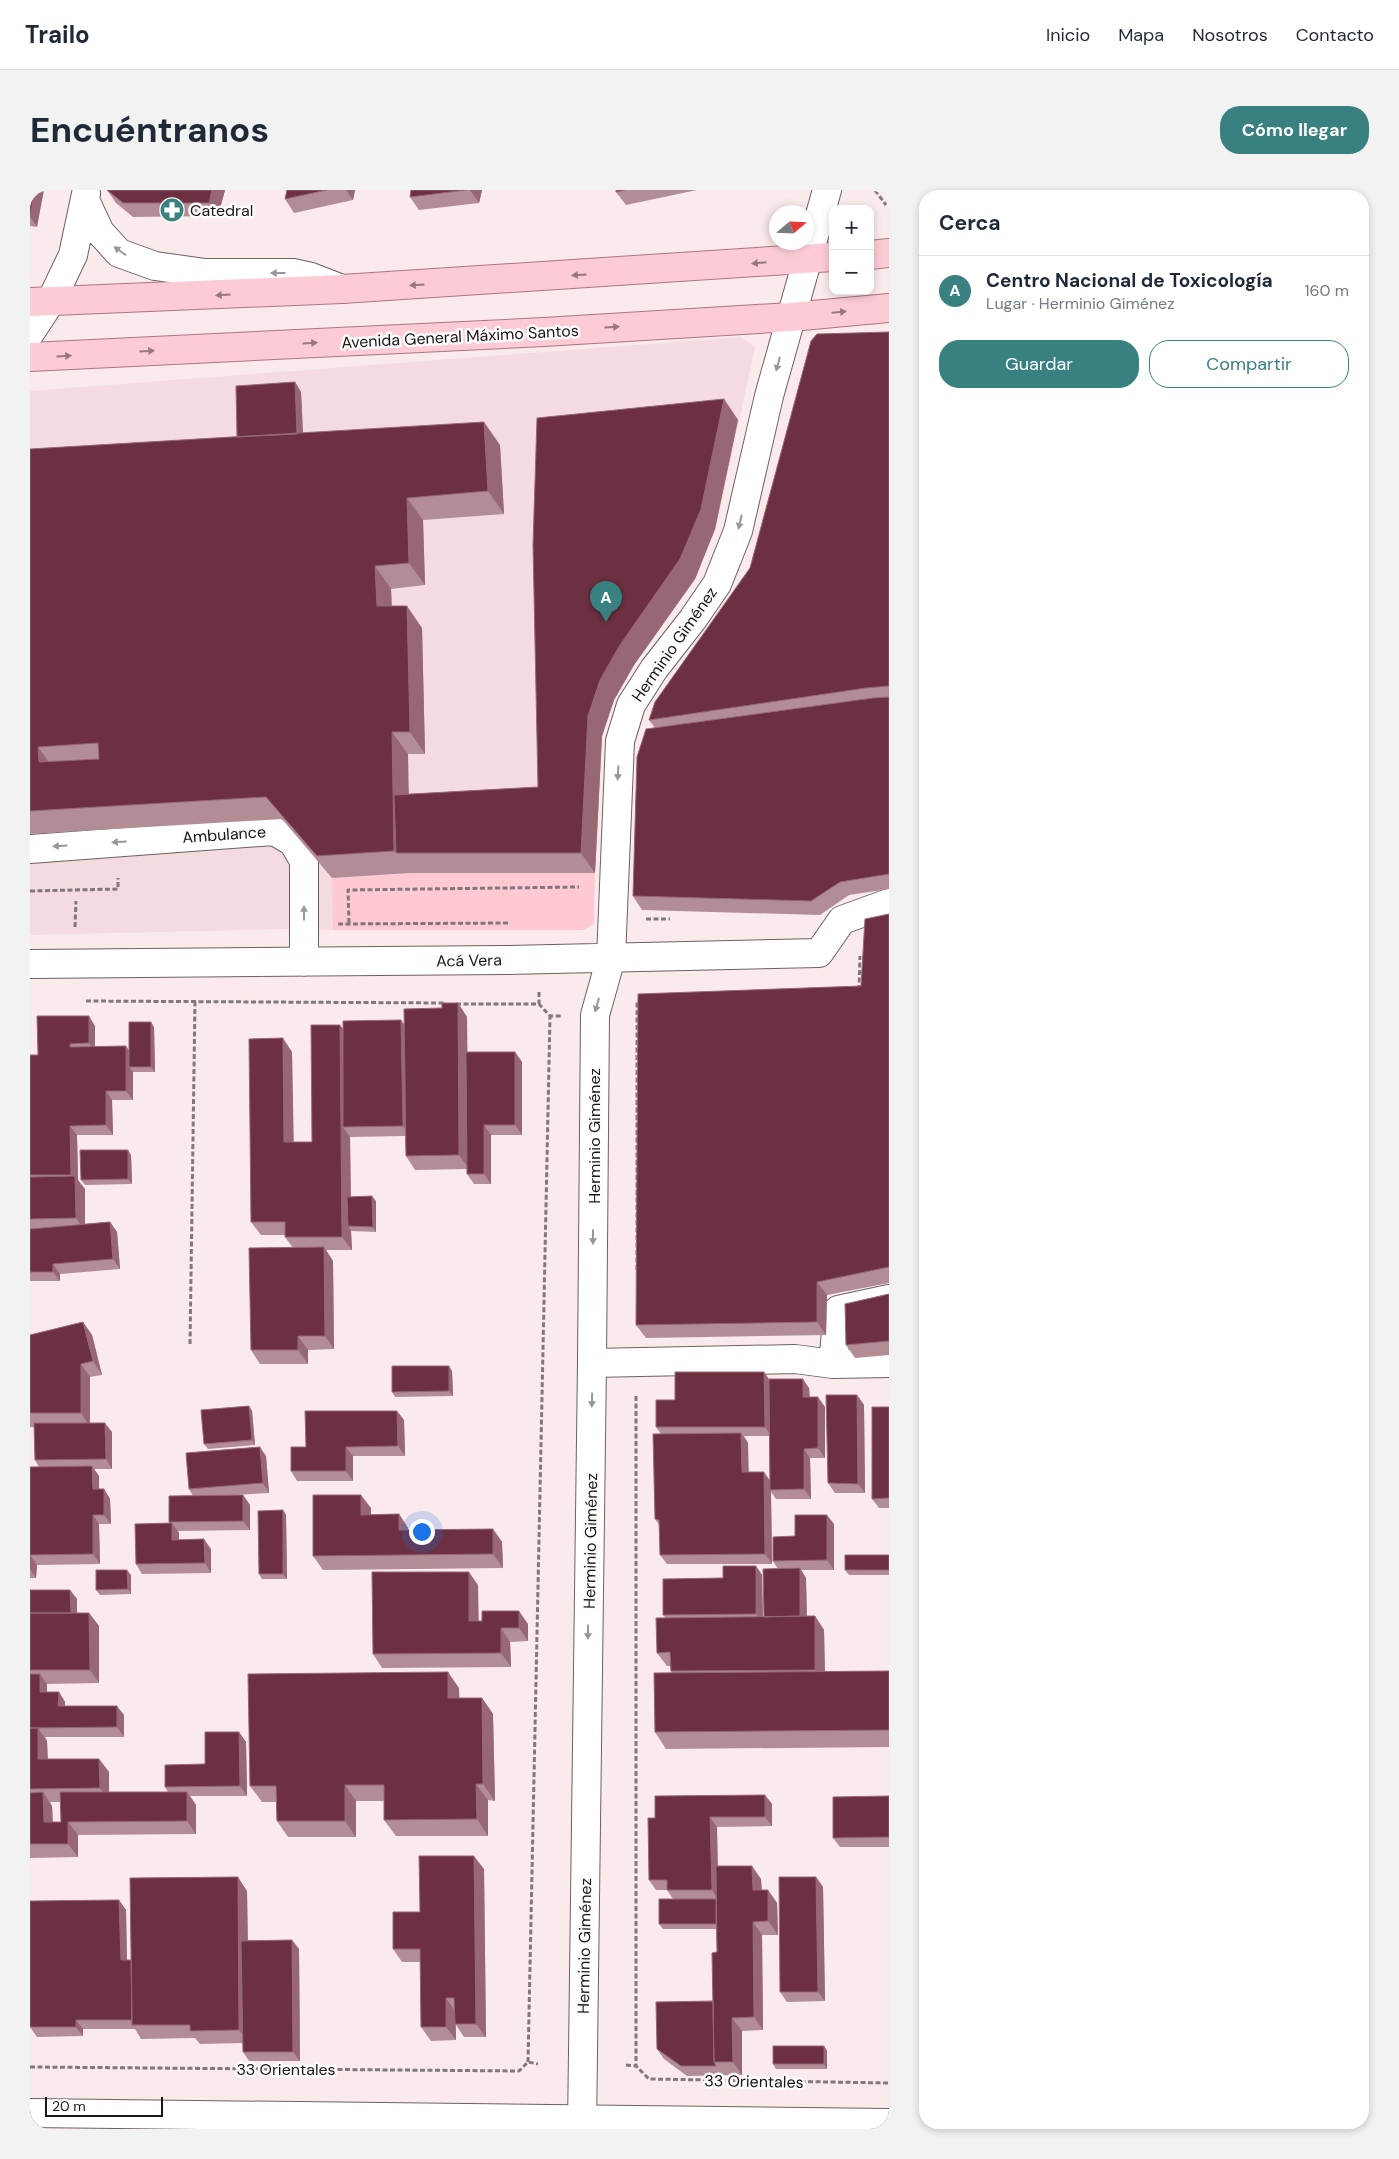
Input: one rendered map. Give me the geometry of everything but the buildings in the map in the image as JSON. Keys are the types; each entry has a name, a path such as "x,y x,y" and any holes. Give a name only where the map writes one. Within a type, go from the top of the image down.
{"main road":[{"path":"874,255 889,253"},
{"path":"41,301 342,289 820,258"},
{"name":"Avenida General Máximo Santos","path":"30,357 554,331 791,317 889,308"}],"street":[{"name":"Herminio Giménez","path":"581,2124 595,1015 611,958 633,740 631,705 654,669 693,619 717,584 738,531 769,396 791,317 820,258 827,190"},
{"path":"86,195 100,232 119,253 154,266 205,273 293,273 311,277 342,289"},
{"path":"30,333 41,301 73,255 86,195"},
{"name":"Ambulance","path":"30,849 274,831 293,842 304,861 304,962"},
{"name":"Acá Vera","path":"30,964 611,958 819,953 842,920 889,903"},
{"path":"833,1364 838,1310 889,1299"},
{"path":"592,1363 796,1359 833,1364 889,1363"},
{"path":"30,2113 581,2124 889,2123"}],"path":[{"path":"875,190 886,205"},
{"path":"349,923 348,890 588,887"},
{"path":"30,890 84,889"},
{"path":"74,927 76,901"},
{"path":"538,2064 528,2062 550,1016 539,1004 539,991"},
{"path":"637,1272 637,1002 644,996"},
{"path":"78,1001 539,1004"},
{"path":"190,1344 195,1001"},
{"path":"550,1016 562,1016"},
{"path":"636,1361 636,2066"},
{"name":"33 Orientales","path":"30,2067 518,2071 528,2062"},
{"name":"33 Orientales","path":"626,2065 636,2066 649,2079 889,2083"}],"shaded area":[{"path":"741,337 755,347 716,529 695,579 634,665 614,700 602,736 595,873 410,873 333,878 333,930 283,929 30,935 30,391"},
{"path":"410,873 595,873 594,924 583,930 333,930 332,878"}],"place":[{"name":"Catedral","path":"172,210"},
{"name":"Centro Nacional de Toxicología","path":"606,622"}]}
